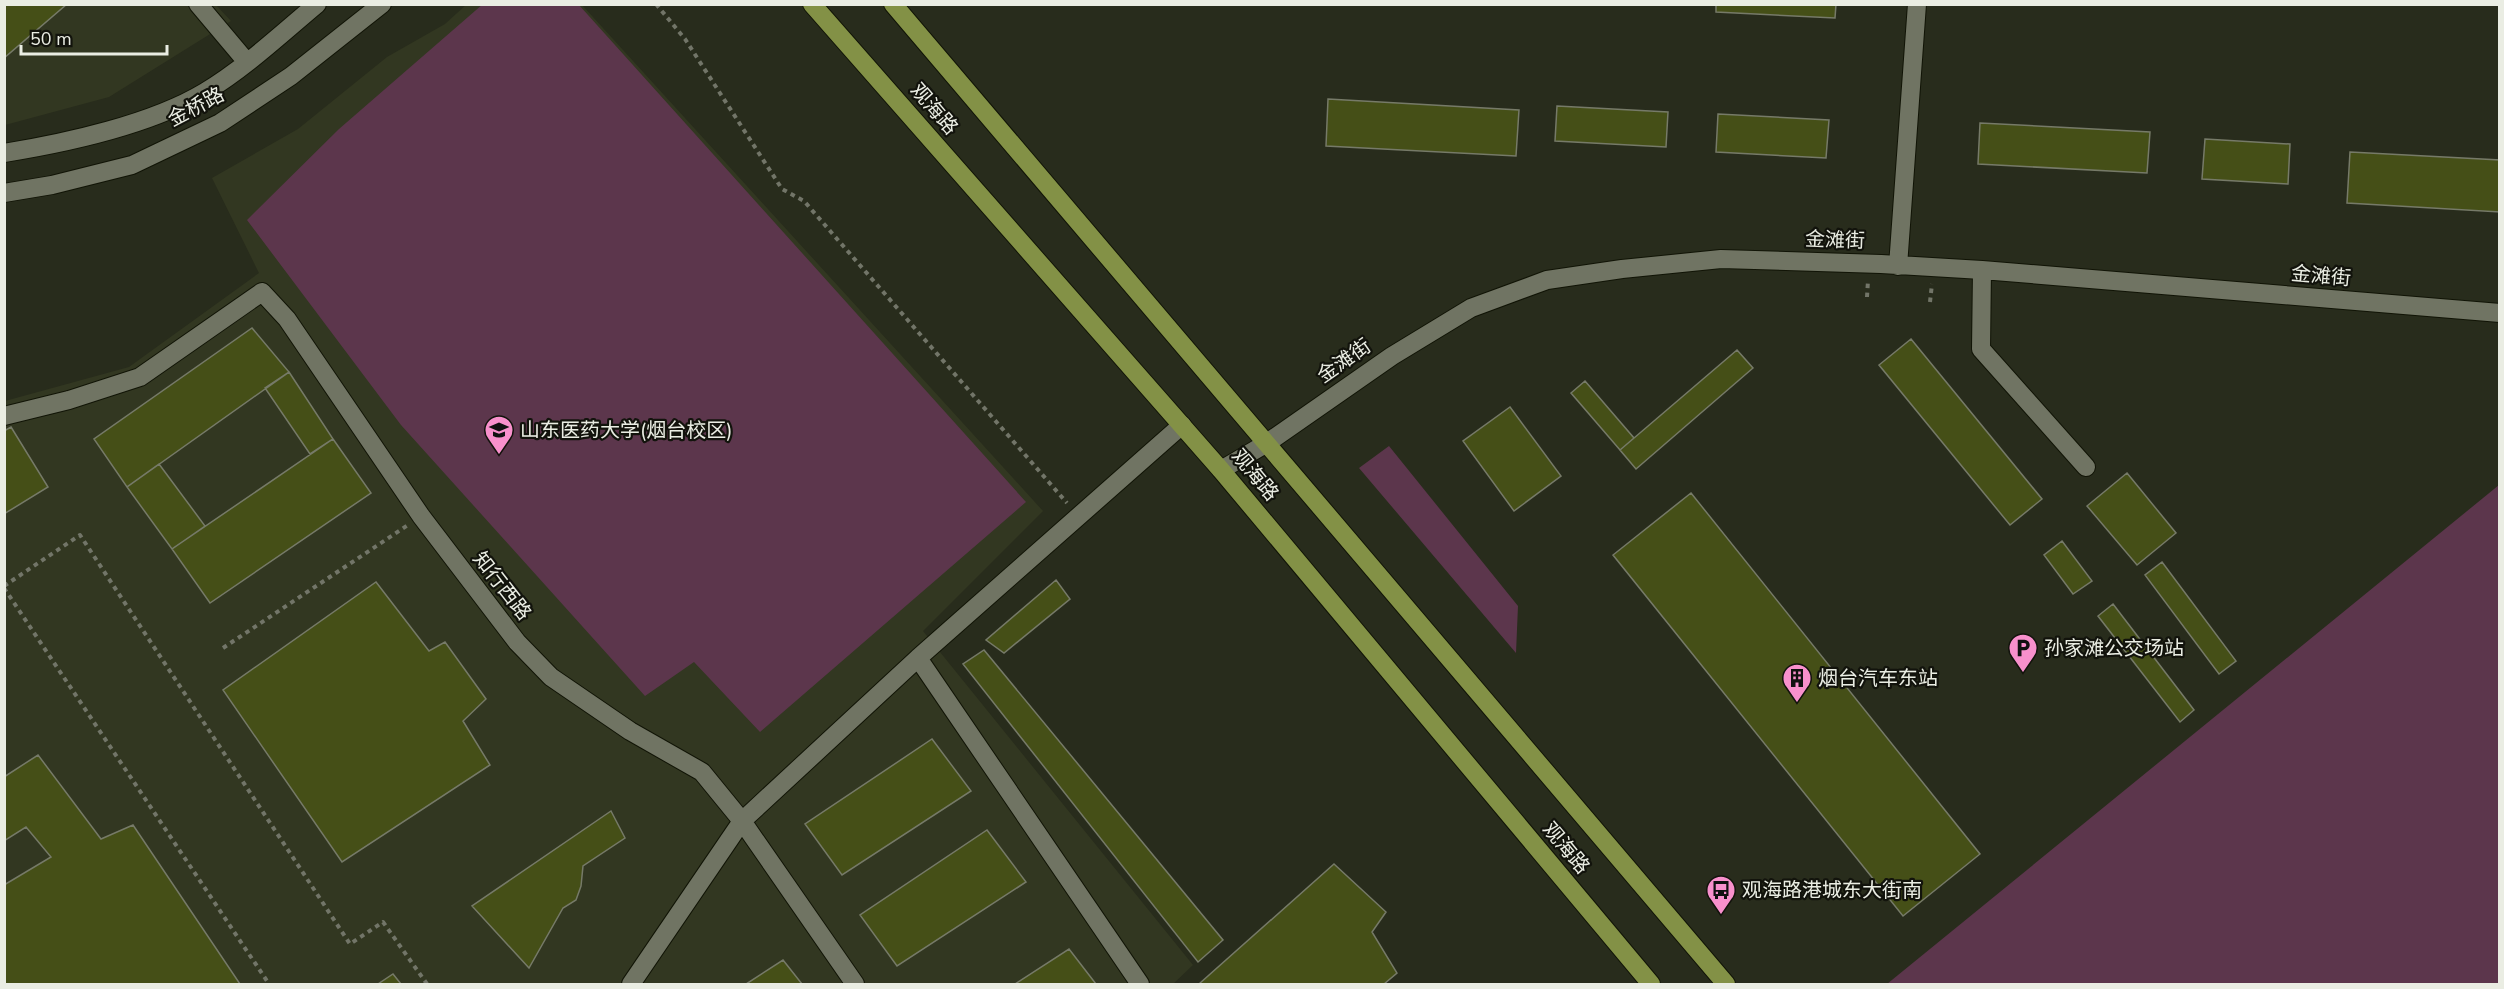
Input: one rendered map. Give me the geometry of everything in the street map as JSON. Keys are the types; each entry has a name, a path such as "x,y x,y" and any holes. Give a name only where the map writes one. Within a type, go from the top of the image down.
{"main road":[{"name":"观海路","path":"812,4 1221,470 1651,984"},
{"name":"观海路","path":"893,4 1726,984"}],"street":[{"path":"198,4 246,62"},
{"name":"金桥路","path":"4,153 37,148 146,119 205,92 317,4"},
{"name":"金桥路","path":"4,193 52,185 132,165 220,123 291,75 382,4"},
{"path":"1898,266 1917,4"},
{"name":"金滩街","path":"1221,470 1267,443 1392,356 1471,308 1546,280 1721,259 1982,270 2499,313"},
{"path":"1982,270 1981,349 2086,467"},
{"name":"知行西路","path":"4,416 69,400 140,377 262,292 287,319 421,516 481,598 517,642 551,677 630,731 702,771 742,821 855,984"},
{"path":"631,984 742,821 918,658 1182,425"},
{"path":"918,658 1140,984"}],"path":[{"path":"656,4 685,39 782,189 804,201 1067,503"},
{"path":"223,648 421,516"},
{"path":"269,984 4,587 80,535 350,944 383,922 427,984"}],"shaded area":[{"name":"山东医药大学(烟台校区)","path":"467,4 582,5 1043,511 923,631 1193,965 1173,984 5,984 5,401 129,367 259,273 212,178 298,129 387,57 445,24"},
{"path":"483,4 579,5 1026,502 760,732 694,662 645,696 401,425 247,220 339,129"},
{"path":"4,5 216,5 231,21 109,97 5,125"},
{"path":"1389,446 1518,606 1516,653 1359,468"},
{"path":"2499,485 2499,984 1887,984"}],"building":[{"path":"4,4 67,4 4,58"},
{"path":"1716,4 1836,4 1835,18 1716,12"},
{"path":"1328,99 1519,110 1516,156 1326,146"},
{"path":"1557,106 1668,112 1666,147 1555,141"},
{"path":"1718,114 1829,120 1826,158 1716,152"},
{"path":"1980,123 2150,132 2147,173 1978,164"},
{"path":"2205,139 2290,144 2288,184 2202,179"},
{"path":"2350,152 2500,160 2500,212 2347,203"},
{"path":"252,328 289,372 127,487 94,439"},
{"path":"1911,339 2042,499 2010,525 1879,365"},
{"path":"1737,350 1753,368 1636,469 1620,450"},
{"path":"289,372 333,439 310,454 265,388"},
{"path":"1585,381 1634,438 1620,450 1571,393"},
{"path":"1510,407 1561,476 1514,511 1463,441"},
{"path":"11,427 48,487 4,514 4,431"},
{"path":"333,439 371,493 210,603 172,549"},
{"path":"159,464 205,526 172,549 127,487"},
{"path":"2127,473 2176,533 2137,565 2087,506"},
{"name":"烟台汽车东站","path":"1691,493 1980,854 1903,916 1613,555"},
{"path":"2062,541 2092,581 2073,594 2044,555"},
{"path":"2162,562 2236,661 2219,674 2145,575"},
{"path":"1056,580 1070,599 1004,653 986,640"},
{"path":"376,582 429,651 445,642 486,699 463,721 490,765 342,862 223,690"},
{"path":"2113,604 2194,710 2180,722 2098,616"},
{"path":"984,650 1223,940 1198,962 963,664"},
{"path":"932,739 971,791 842,875 805,824"},
{"path":"38,755 101,839 133,825 240,984 4,984 4,885 51,857 26,827 4,841 4,777"},
{"path":"611,811 625,838 583,866 581,886 576,900 563,908 529,968 472,906"},
{"path":"987,830 1026,882 897,966 860,915"},
{"path":"1334,864 1386,912 1372,932 1397,973 1384,984 1199,984"},
{"path":"1069,949 1096,984 1015,984"},
{"path":"783,960 802,984 746,984"},
{"path":"393,974 401,984 378,984"}],"place":[{"name":"山东医药大学(烟台校区)","path":"499,456"},
{"name":"孙家滩公交场站","path":"2023,674"},
{"name":"烟台汽车东站","path":"1797,704"},
{"name":"观海路港城东大街南","path":"1721,916"}]}
